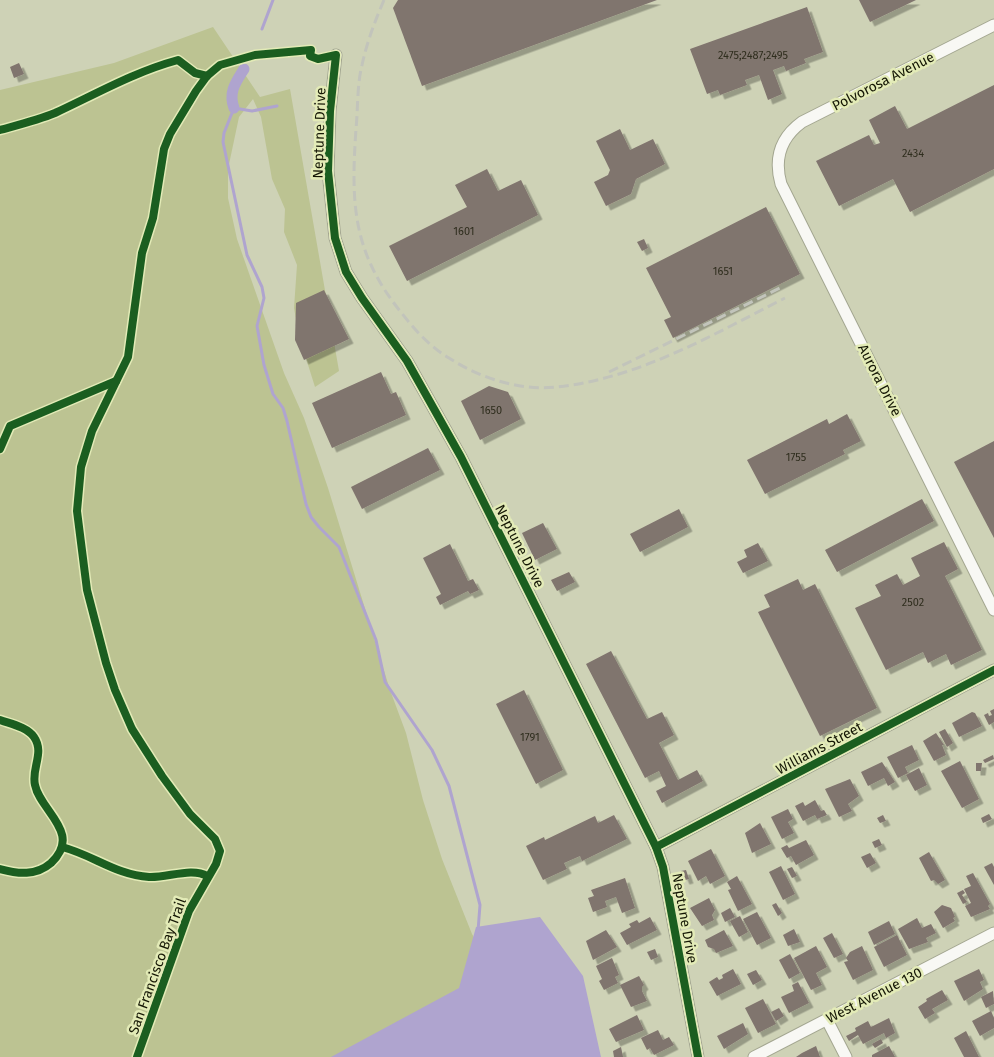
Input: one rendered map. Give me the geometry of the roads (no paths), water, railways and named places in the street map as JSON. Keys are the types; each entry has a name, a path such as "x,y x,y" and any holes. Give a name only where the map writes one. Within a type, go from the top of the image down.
{"street":[{"name":"Polvorosa Avenue","path":"780,148 785,137 802,122 994,25"},
{"name":"Neptune Drive","path":"336,55 330,111 328,171 335,238 346,272 362,298 407,361 461,457 656,847 664,866 698,1057"},
{"name":"Aurora Drive","path":"780,148 777,161 782,184 994,610"},
{"name":"Williams Street","path":"656,847 994,670"},
{"name":"West Avenue 130","path":"754,1057 994,933"},
{"path":"827,1020 846,1057"}],"waterway":[{"path":"262,29 273,0"},
{"path":"234,108 232,92 244,69"},
{"path":"277,106 252,111 234,108 224,133 223,142 247,255 262,287 264,298 257,326 264,365 273,394 283,408 306,504 311,517 339,547 376,640 385,682 432,750 449,786 480,905 478,931"}],"railway":[{"path":"384,0 374,24 359,80 354,155 355,203 358,225 372,268 400,311 428,343 461,365 500,382 528,387 557,387 588,382 646,365 703,340 785,298"},
{"path":"609,372 782,287"}]}
